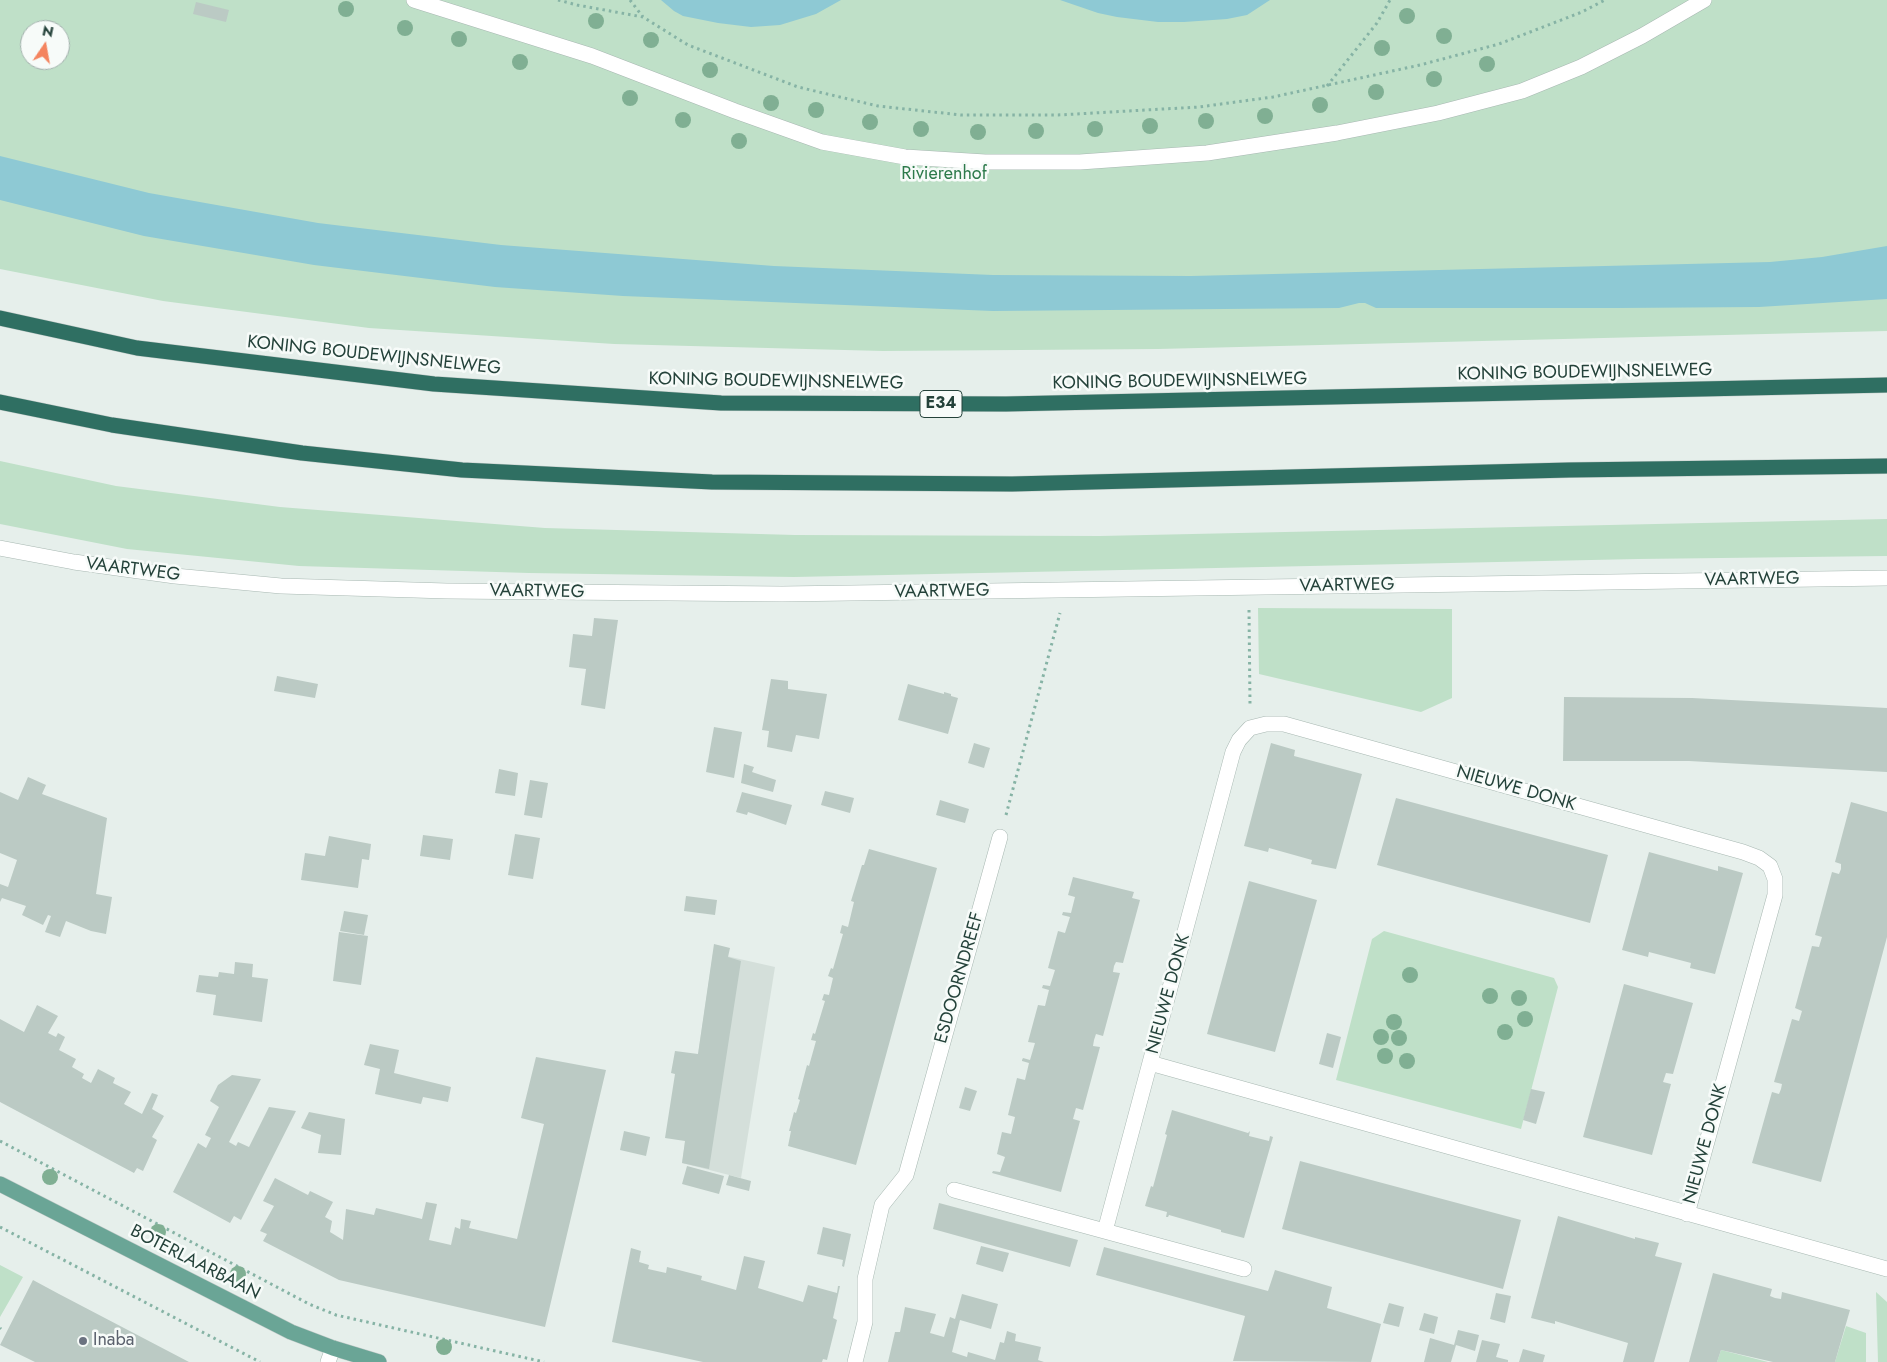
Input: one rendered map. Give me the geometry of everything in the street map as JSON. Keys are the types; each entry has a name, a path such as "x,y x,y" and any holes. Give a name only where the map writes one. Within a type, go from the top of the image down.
{"highway":[{"name":"KONING BOUDEWIJNSNELWEG","path":"0,318 137,348 424,383 721,403 1006,404 1887,385"},
{"path":"0,402 112,425 302,454 462,470 712,482 1012,484 1569,470 1887,466"}],"main road":[{"name":"BOTERLAARBAAN","path":"0,1184 254,1315 291,1332 330,1355 379,1362"}],"street":[{"path":"414,0 592,56 822,142 905,157 985,162 1080,162 1207,153 1337,133 1438,113 1522,91 1581,67 1642,36 1704,0"},
{"name":"VAARTWEG","path":"0,548 74,562 175,576 281,586 447,591 782,594 1887,578"},
{"name":"NIEUWE DONK","path":"1106,1231 1233,752 1239,740 1250,728 1266,724 1284,724 1743,852 1759,858 1770,866 1775,880 1775,895 1687,1214"},
{"name":"ESDOORNDREEF","path":"855,1362 865,1322 865,1279 882,1205 906,1175 1000,837"},
{"name":"NIEUWE DONK","path":"1150,1063 1887,1269"},
{"path":"954,1190 1244,1269"}],"path":[{"path":"558,0 643,17 688,45 798,87 878,106 961,115 1058,115 1190,107 1273,97 1327,86 1499,44 1582,12 1605,0"},
{"path":"630,0 643,17"},
{"path":"1327,86 1377,22 1390,0"},
{"path":"1249,587 1250,728"},
{"path":"1000,837 1066,591"},
{"path":"0,1141 309,1304 363,1322 544,1362"},
{"path":"0,1227 260,1362"}],"shaded area":[{"path":"713,953 775,967 741,1178 682,1163"}],"green space":[{"name":"Rivierenhof","path":"0,0 1887,0 1887,331 1158,349 883,351 614,344 369,328 163,301 0,269"},
{"path":"0,461 116,486 280,507 545,528 795,535 1100,536 1887,519 1887,556 1638,559 794,577 529,573 299,566 127,549 0,524"},
{"path":"1258,608 1452,609 1452,698 1421,712 1259,674"},
{"path":"1384,931 1554,978 1558,987 1521,1129 1336,1080 1372,939"},
{"path":"0,1265 23,1277 0,1317"},
{"path":"1876,1292 1887,1302 1887,1362 1878,1362"},
{"path":"1846,1326 1866,1333 1866,1362 1835,1362"},
{"path":"1721,1350 1768,1362 1717,1362"}],"water":[{"path":"661,0 841,0 816,14 780,25 751,27 683,16"},
{"path":"1060,0 1270,0 1247,15 1227,19 1158,22 1098,13"},
{"path":"0,156 149,193 318,223 501,245 774,266 993,275 1191,276 1770,262 1822,257 1887,246 1887,299 1759,307 1376,308 1365,303 1359,303 1339,308 993,311 623,296 495,287 314,265 144,236 0,200"}],"building":[{"path":"196,2 229,10 226,22 193,14"},
{"path":"594,618 618,620 605,709 581,705 586,669 569,667 573,634 592,636"},
{"path":"277,676 318,684 315,698 274,691"},
{"path":"771,679 788,681 788,689 827,694 819,739 796,735 792,752 767,747 769,731 762,730"},
{"path":"908,684 944,694 944,692 958,698 948,734 898,720"},
{"path":"1564,697 1692,698 1887,708 1887,772 1689,761 1563,761"},
{"path":"714,727 742,732 734,778 706,772"},
{"path":"974,743 990,748 984,768 968,763"},
{"path":"1271,743 1295,750 1294,756 1362,774 1336,869 1311,864 1312,860 1269,848 1268,852 1244,846"},
{"path":"744,764 754,767 752,772 776,780 773,792 741,783"},
{"path":"499,769 518,773 515,796 495,793"},
{"path":"28,777 46,785 42,794 107,818 96,894 112,897 106,934 91,931 66,921 60,937 45,932 51,916 48,915 43,925 22,915 26,906 2,898 0,902 0,884 8,887 17,860 0,853 0,792 18,800"},
{"path":"530,780 548,783 542,818 524,815"},
{"path":"825,791 854,798 850,813 821,805"},
{"path":"742,792 792,805 786,825 748,812 747,815 736,812"},
{"path":"1396,798 1608,855 1590,923 1377,865"},
{"path":"940,800 969,809 965,823 936,815"},
{"path":"1851,802 1887,812 1887,937 1821,1182 1752,1163 1772,1092 1779,1094 1781,1089 1782,1084 1774,1082 1792,1019 1799,1021 1802,1011 1795,1008 1812,946 1819,947 1822,937 1815,935 1832,872 1839,874 1841,869 1841,864 1835,862"},
{"path":"515,834 540,838 533,879 508,875"},
{"path":"423,835 453,839 450,860 420,856"},
{"path":"329,836 371,844 369,860 362,859 358,888 301,880 305,853 325,856"},
{"path":"869,849 937,868 856,1165 788,1146 791,1131 789,1131 794,1112 796,1113 807,1065 809,1066 816,1041 811,1040 813,1033 815,1034 825,1001 822,1000 824,994 829,995 833,978 828,976 831,968 833,969 843,934 840,933 842,925 848,927 854,902 851,901"},
{"path":"1649,852 1718,871 1718,866 1743,873 1715,974 1690,968 1691,963 1649,952 1648,957 1622,950"},
{"path":"1073,877 1134,892 1132,898 1140,900 1123,963 1116,962 1114,966 1113,972 1120,973 1103,1036 1096,1034 1094,1040 1093,1046 1100,1047 1083,1110 1076,1108 1073,1119 1080,1121 1061,1192 992,1173 993,1171 1000,1172 1005,1157 997,1154 1002,1132 1011,1134 1015,1117 1008,1115 1017,1078 1025,1080 1029,1063 1022,1060 1023,1058 1030,1060 1035,1043 1028,1042 1038,1005 1045,1006 1049,990 1042,988 1043,985 1050,986 1055,970 1048,968 1058,931 1065,933 1070,917 1062,915 1063,912 1071,913 1075,897 1068,895"},
{"path":"1249,881 1317,900 1275,1052 1207,1034"},
{"path":"686,896 717,900 715,915 684,911"},
{"path":"344,911 368,915 364,935 340,931"},
{"path":"339,932 368,936 361,985 333,981"},
{"path":"714,944 730,948 728,957 741,961 709,1169 682,1163 685,1141 665,1138 675,1074 671,1073 675,1051 698,1054"},
{"path":"235,962 253,964 252,977 268,979 262,1022 213,1015 216,995 196,992 199,975 218,977 219,972 234,974"},
{"path":"1624,984 1693,1003 1673,1074 1666,1073 1663,1082 1671,1084 1652,1155 1583,1137"},
{"path":"37,1005 58,1016 48,1033 56,1037 58,1033 65,1037 59,1050 76,1059 72,1067 84,1074 82,1078 91,1083 98,1069 115,1078 113,1083 131,1092 124,1104 142,1114 152,1093 158,1095 152,1109 164,1116 152,1137 157,1140 143,1171 137,1168 134,1173 0,1102 0,1019 24,1032"},
{"path":"1327,1033 1341,1037 1333,1068 1319,1064"},
{"path":"370,1044 399,1050 394,1073 451,1087 448,1102 423,1097 421,1104 375,1094 380,1069 364,1065"},
{"path":"536,1057 606,1070 545,1327 339,1280 263,1241 267,1234 260,1231 274,1206 263,1201 275,1178 308,1195 310,1191 333,1202 325,1217 332,1221 330,1232 343,1240 346,1209 374,1215 376,1208 422,1219 426,1202 437,1204 429,1240 451,1245 455,1227 460,1229 461,1219 471,1221 469,1228 517,1239 544,1124 521,1118"},
{"path":"232,1075 261,1079 229,1142 236,1146 238,1142 249,1147 269,1107 296,1111 241,1220 234,1216 230,1223 173,1192 198,1143 206,1148 211,1138 205,1135 219,1107 210,1101 218,1085"},
{"path":"965,1087 977,1091 970,1111 959,1108"},
{"path":"1531,1089 1545,1092 1536,1124 1523,1120"},
{"path":"1172,1110 1248,1133 1250,1131 1249,1136 1269,1141 1270,1136 1273,1137 1244,1238 1169,1215 1166,1217 1167,1212 1145,1206 1151,1186 1153,1187"},
{"path":"309,1112 345,1119 341,1155 318,1153 321,1135 301,1128"},
{"path":"624,1131 650,1137 646,1156 620,1150"},
{"path":"1300,1161 1521,1220 1503,1289 1282,1229"},
{"path":"687,1166 724,1176 719,1194 682,1184"},
{"path":"729,1175 751,1181 749,1191 726,1185"},
{"path":"939,1203 1078,1240 1070,1267 933,1229"},
{"path":"1558,1216 1635,1239 1635,1237 1659,1243 1655,1256 1682,1263 1654,1362 1623,1362 1628,1343 1555,1321 1555,1324 1531,1318"},
{"path":"823,1227 851,1234 844,1267 842,1266 843,1260 817,1254"},
{"path":"981,1246 1009,1253 1003,1272 976,1264"},
{"path":"1104,1247 1268,1291 1275,1270 1332,1287 1327,1308 1381,1324 1371,1362 1233,1361 1245,1316 1096,1275"},
{"path":"631,1248 641,1251 639,1262 649,1265 648,1269 666,1273 667,1267 702,1276 701,1280 736,1290 744,1256 765,1261 758,1288 803,1302 808,1285 837,1293 838,1286 840,1286 833,1318 837,1320 827,1360 823,1359 822,1362 703,1362 612,1342"},
{"path":"1713,1273 1772,1289 1770,1296 1775,1298 1781,1299 1782,1292 1850,1310 1835,1362 1773,1362 1721,1350 1717,1362 1689,1362"},
{"path":"33,1280 189,1362 35,1362 0,1345"},
{"path":"1496,1293 1511,1296 1505,1323 1490,1319"},
{"path":"962,1294 998,1304 991,1329 960,1320 952,1352 967,1357 968,1352 995,1360 1000,1342 1004,1343 1007,1331 1016,1334 1015,1341 1041,1347 1038,1360 1044,1362 888,1362 895,1332 900,1332 905,1307 936,1314 930,1333 944,1337 950,1317 955,1319"},
{"path":"1389,1303 1404,1307 1399,1327 1383,1323"},
{"path":"1424,1313 1438,1317 1434,1334 1419,1330"},
{"path":"1458,1330 1479,1335 1475,1351 1456,1345 1451,1362 1424,1362 1430,1338 1454,1345"},
{"path":"1482,1340 1500,1344 1496,1357 1508,1360 1508,1362 1476,1362"},
{"path":"1523,1349 1545,1355 1543,1362 1519,1362"}],"place":[{"name":"Inaba","path":"83,1341"}]}
